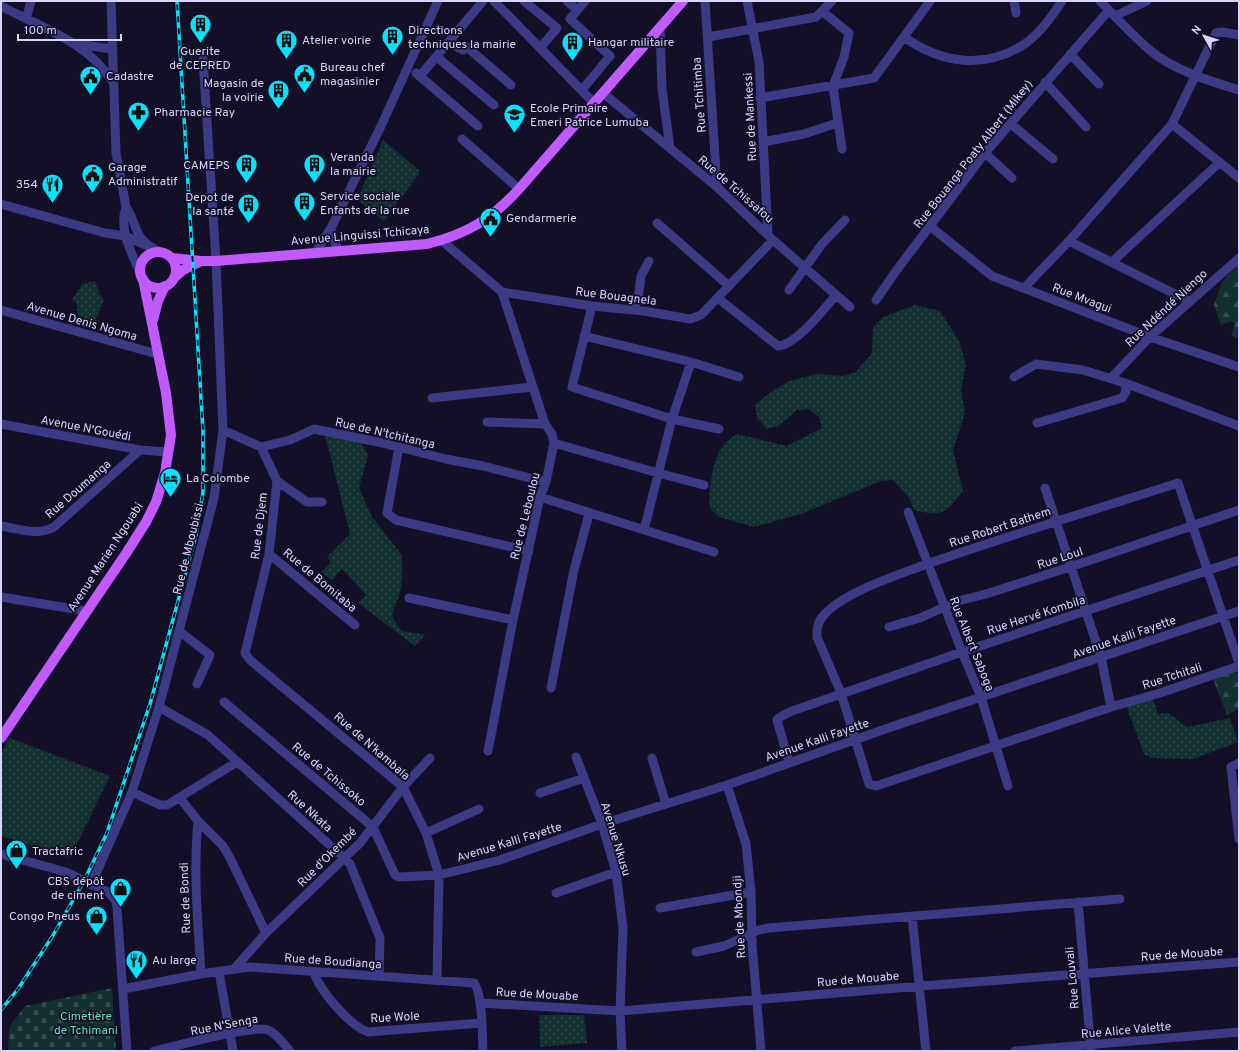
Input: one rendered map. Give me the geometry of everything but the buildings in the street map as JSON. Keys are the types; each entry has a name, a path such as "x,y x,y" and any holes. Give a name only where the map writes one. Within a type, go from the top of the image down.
{"main road":[{"name":"Avenue Linguissi Tchicaya","path":"201,261 427,244 441,240 488,219 502,208 519,189 683,1"},
{"path":"160,252 172,258 201,261 183,270 165,286 152,287 142,276 140,266 147,256 160,252"},
{"path":"172,258 175,264 175,277"},
{"name":"Avenue Marien Ngouabi","path":"1,738 146,522 156,502 165,473 171,435 166,392 142,276"},
{"name":"Avenue Marien Ngouabi","path":"152,324 158,301 165,286"}],"street":[{"path":"26,19 31,1"},
{"name":"Avenue Marien Ngouabi","path":"111,1 116,153 126,207 139,237 148,246"},
{"path":"315,253 331,228 409,67 438,1"},
{"path":"420,76 450,43 483,1"},
{"path":"494,1 594,103"},
{"path":"524,1 557,28 540,48"},
{"path":"567,1 577,10"},
{"path":"582,90 610,56 570,19 585,1"},
{"name":"Rue Tchitimba","path":"705,1 717,187"},
{"name":"Rue de Mankessi","path":"747,1 759,62 763,142 771,237"},
{"path":"708,37 816,17 823,12 832,1"},
{"path":"760,98 874,78 930,1"},
{"path":"1014,1 1016,13"},
{"path":"904,37 931,54 950,59 977,61 1010,52 1027,42 1042,28 1062,1"},
{"path":"1100,1 1152,52 1169,63 1239,90"},
{"path":"1112,13 1147,1"},
{"path":"1,6 75,44 98,61 113,83"},
{"path":"823,12 849,33 844,57 833,86 842,149"},
{"name":"Rue Bouanga Poaty Albert (Mikey)","path":"876,300 896,271 985,153 1070,54 1112,13"},
{"path":"660,29 662,89 670,148"},
{"path":"1024,288 1069,241 1172,124 1216,33 1239,35"},
{"path":"450,43 463,50 467,48 511,85"},
{"path":"75,44 112,49"},
{"path":"1070,54 1099,84"},
{"path":"438,57 494,106"},
{"name":"Rue de Mboubissi","path":"91,885 132,792 159,707 214,498 223,430 216,261 203,59"},
{"path":"409,67 478,126"},
{"path":"1045,82 1086,127"},
{"name":"Rue de Tchissafou","path":"602,93 717,187 850,307"},
{"path":"763,142 804,134 838,123"},
{"path":"1011,124 1053,159"},
{"path":"1172,124 1239,178"},
{"path":"462,139 519,189"},
{"path":"985,153 1012,178"},
{"path":"1112,262 1220,162"},
{"path":"1,204 105,232 117,227 124,218"},
{"name":"Avenue Marien Ngouabi","path":"126,207 124,218 125,236 142,276"},
{"path":"789,290 822,244 844,220"},
{"path":"657,223 729,286"},
{"name":"Rue Mvagui","path":"930,227 992,276 1150,337 1239,367"},
{"path":"331,228 333,239 339,251"},
{"name":"Avenue Marien Ngouabi","path":"105,232 125,236 160,252"},
{"name":"Avenue Marien Ngouabi","path":"105,232 132,253"},
{"name":"Rue Bouagnela","path":"502,292 592,306 633,309 690,319 701,315 718,299 771,237"},
{"path":"441,240 502,292 532,388 545,424 552,434 554,443 704,485"},
{"path":"1069,241 1189,301"},
{"name":"Rue Ndéndé Niengo","path":"1111,378 1150,337 1239,258"},
{"path":"633,309 638,300 641,276 649,262"},
{"path":"718,299 778,346 786,344 813,323 836,295"},
{"path":"592,306 572,387 672,419 719,429"},
{"name":"Avenue Denis Ngoma","path":"1,310 157,354"},
{"path":"584,336 691,362 739,377"},
{"path":"644,530 672,419 691,362"},
{"path":"1014,377 1036,364 1083,370 1125,383 1239,426"},
{"path":"1037,423 1122,398 1125,394 1125,383"},
{"path":"432,398 532,388"},
{"path":"487,422 545,424"},
{"name":"Avenue N'Gouédi","path":"1,424 140,450 168,452"},
{"name":"Rue de N'tchitanga","path":"261,447 290,440 314,429 399,447 546,482"},
{"path":"223,430 261,447"},
{"name":"Rue de Leboulou","path":"488,751 513,620 540,497 546,482 554,443"},
{"name":"Rue de Djem","path":"246,656 244,649 269,554 276,481 261,447"},
{"path":"399,447 387,513 396,520 529,551"},
{"name":"Rue Doumanga","path":"1,526 46,532 54,527 140,450"},
{"path":"276,481 307,502 322,502"},
{"name":"Rue Robert Bathem","path":"872,784 869,784 841,693 818,638 817,628 824,614 857,592 882,581 928,564 1178,483 1193,526"},
{"path":"1045,488 1101,658 1111,707"},
{"path":"540,497 589,514 714,552"},
{"name":"Rue Loul","path":"889,627 920,618 958,601 986,594 1070,567 1239,510"},
{"name":"Rue Albert Saboga","path":"908,512 944,607 981,697 1008,786"},
{"path":"551,688 574,570 589,514"},
{"path":"1193,526 1222,617 1239,663"},
{"name":"Rue de Bomitaba","path":"269,554 355,625"},
{"name":"Rue Hervé Kombila","path":"789,762 777,722 778,718 841,693 1239,560"},
{"path":"1,597 86,610"},
{"path":"409,598 513,620"},
{"name":"Avenue Kalli Fayette","path":"399,877 439,875 500,860 602,824 728,785 789,762 1239,612"},
{"path":"179,631 210,656 197,684"},
{"name":"Rue de N'kambala","path":"246,656 403,787 426,832 439,875 437,980"},
{"name":"Rue Tchitali","path":"872,784 876,786 996,745 1111,707 1160,693 1239,666"},
{"name":"Rue de Tchissoko","path":"224,702 373,827 392,872 399,877"},
{"name":"Rue Nkata","path":"159,707 208,735 350,864 380,938 379,976"},
{"name":"Avenue Nkusu","path":"576,757 602,824 616,872 623,928 620,1012 622,1051"},
{"name":"Rue d'Okembé","path":"234,969 266,933 360,843 403,787 430,758"},
{"path":"652,758 666,804"},
{"path":"132,792 163,805 180,798 237,762"},
{"path":"1235,765 1239,840"},
{"path":"540,793 584,778"},
{"name":"Rue de Mbondji","path":"728,785 746,844 751,892 756,999 761,1051"},
{"path":"180,798 198,821 223,846 266,933"},
{"path":"426,832 479,809"},
{"name":"Rue de Bondi","path":"198,821 196,842 197,896 201,974"},
{"path":"1,854 48,866 108,892 116,901 127,1051"},
{"path":"556,893 616,872"},
{"path":"660,908 751,892"},
{"path":"696,952 724,946 769,928 1120,899"},
{"name":"Rue Louvali","path":"1078,902 1091,1048"},
{"path":"912,916 926,1051"},
{"name":"Rue de Mouabe","path":"480,1003 620,1012 756,999 1239,962"},
{"name":"Rue de Boudianga","path":"123,989 201,974 234,969 258,968 474,983 480,1003 483,1051"},
{"path":"219,972 233,1051"},
{"name":"Rue Wole","path":"314,972 318,985 354,1025 368,1032 481,1023"},
{"name":"Rue N'Senga","path":"154,1051 231,1033 265,1029 270,1031 290,1051"},
{"name":"Rue Alice Valette","path":"1015,1051 1091,1048 1239,1032"}],"green space":[{"path":"383,140 419,170 419,174 384,221 359,201 358,198"},
{"path":"1239,264 1239,339 1231,336 1235,324 1231,321 1221,325 1214,305 1222,282"},
{"path":"95,281 104,300 95,321 83,322 78,315 76,302 72,300 82,284"},
{"path":"915,305 940,311 959,341 966,365 961,389 965,413 953,450 963,491 952,505 943,512 938,513 914,510 909,498 893,480 881,481 801,514 754,527 719,517 710,508 712,473 721,448 728,440 736,434 787,446 822,428 819,417 809,409 797,410 778,426 767,429 757,418 755,405 765,396 789,381 817,374 843,376 856,372 872,353 873,327 883,317"},
{"path":"325,435 361,442 368,455 359,488 372,517 402,555 401,588 393,615 402,631 425,635 415,646 358,603 366,595 342,569 332,580 321,572 331,562 327,557 350,534"},
{"path":"1236,671 1239,677 1239,709 1227,715 1213,679"},
{"path":"1152,696 1158,714 1168,713 1187,727 1230,718 1238,742 1193,759 1151,758 1144,754 1127,708 1133,702"},
{"path":"10,738 110,776 70,858 1,836 1,752"},
{"name":"Cimetière de Tchimani","path":"112,988 116,1051 8,1051 9,1028 25,1006"},
{"path":"539,1015 584,1015 587,1043 540,1047"}],"railway":[{"path":"1,1010 18,989 52,937 84,881 107,833 150,704 196,535 203,492 203,432 177,1"}],"place":[{"name":"Guerite de CEPRED","path":"200,44"},
{"name":"Directions techniques la mairie","path":"393,56"},
{"name":"Atelier voirie","path":"287,60"},
{"name":"Hangar militaire","path":"572,62"},
{"name":"Bureau chef magasinier","path":"305,94"},
{"name":"Cadastre","path":"91,96"},
{"name":"Magasin de la voirie","path":"279,110"},
{"name":"Pharmacie Ray","path":"138,132"},
{"name":"Ecole Primaire Emeri Patrice Lumuba","path":"514,134"},
{"name":"CAMEPS","path":"246,184"},
{"name":"Veranda la mairie","path":"314,184"},
{"name":"Garage Administratif","path":"92,194"},
{"name":"354","path":"53,204"},
{"name":"Service sociale Enfants de la rue","path":"304,222"},
{"name":"Depot de la santé","path":"249,224"},
{"name":"Gendarmerie","path":"490,238"},
{"name":"La Colombe","path":"171,498"},
{"name":"Tractafric","path":"17,870"},
{"name":"CBS dépôt de ciment","path":"120,908"},
{"name":"Congo Pneus","path":"96,936"},
{"name":"Au large","path":"137,980"}]}
